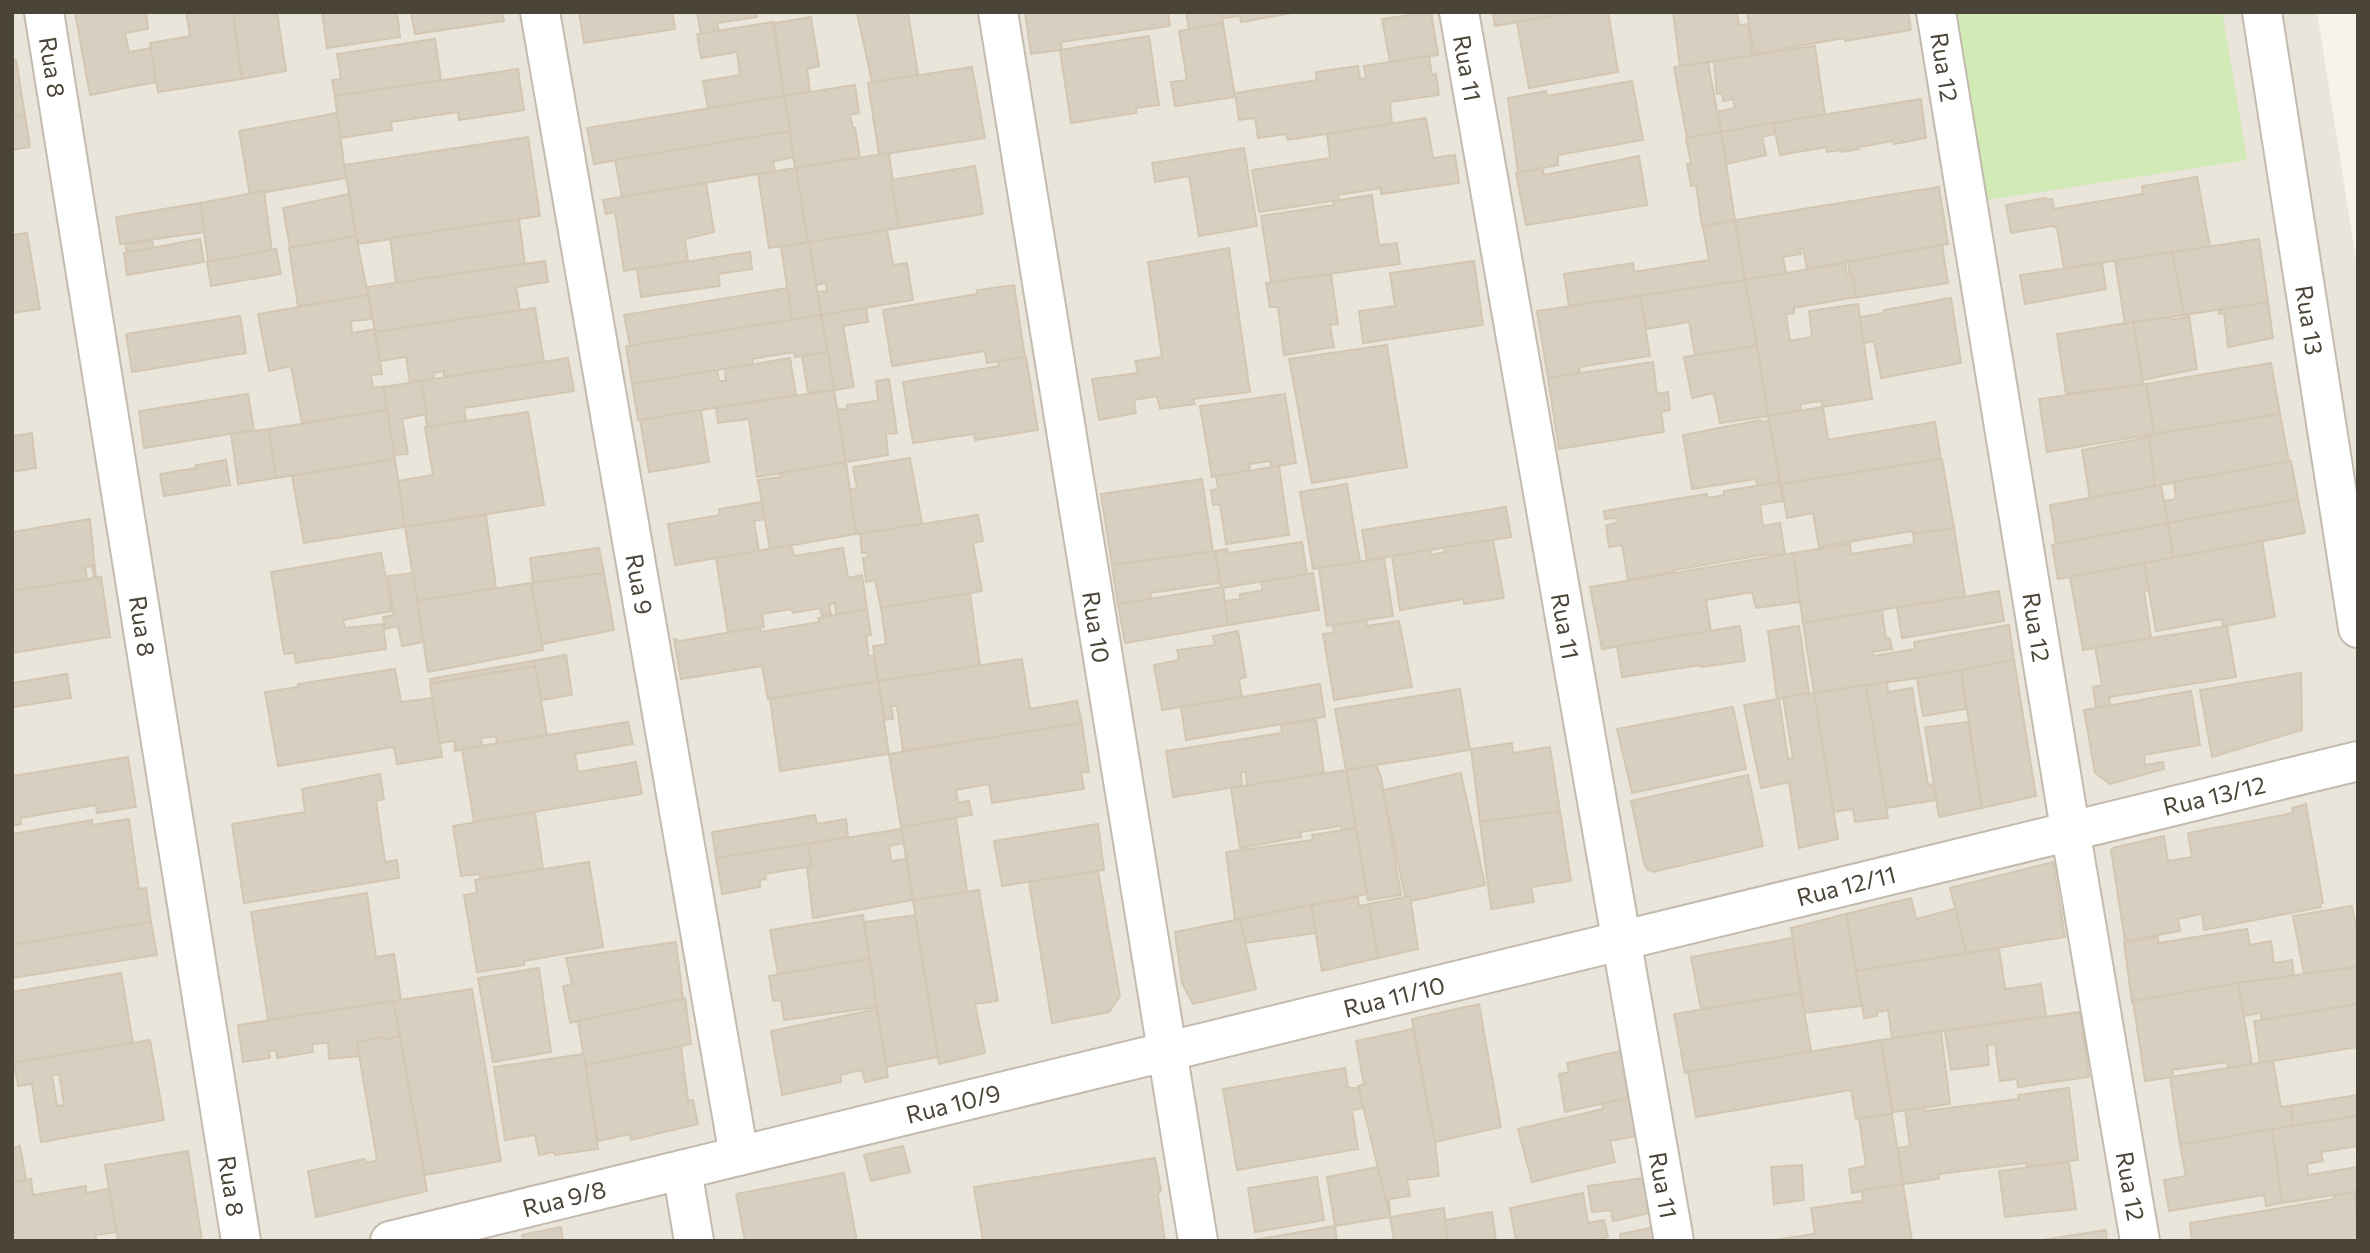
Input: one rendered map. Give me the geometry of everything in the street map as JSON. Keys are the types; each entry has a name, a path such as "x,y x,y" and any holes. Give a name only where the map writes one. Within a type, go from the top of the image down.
{"street":[{"name":"Rua 8","path":"44,12 241,1241"},
{"name":"Rua 9","path":"540,12 739,1156"},
{"name":"Rua 10","path":"998,12 1198,1241"},
{"name":"Rua 11","path":"1458,12 1674,1241"},
{"name":"Rua 12","path":"1937,12 2140,1241"},
{"name":"Rua 13","path":"2262,12 2358,628"},
{"name":"Rua 13/12","path":"2070,829 2358,761"},
{"name":"Rua 12/11","path":"1622,940 2070,829"},
{"name":"Rua 11/10","path":"1166,1051 1622,940"},
{"name":"Rua 10/9","path":"739,1156 1166,1051"},
{"name":"Rua 9/8","path":"390,1241 739,1156"},
{"path":"682,1170 694,1241"}],"shaded area":[{"path":"12,12 2317,12 2358,272 2358,1241 12,1241"}],"green space":[{"path":"1952,12 2222,12 2247,160 1981,201"}],"building":[{"path":"75,12 146,12 148,29 125,33 129,52 151,48 156,82 90,95"},
{"path":"186,12 233,12 242,79 158,92 150,43 190,36"},
{"path":"233,12 277,12 286,71 242,79"},
{"path":"322,12 397,12 400,37 327,48"},
{"path":"411,12 502,12 504,21 415,34"},
{"path":"579,12 672,12 675,29 584,43"},
{"path":"697,12 756,12 757,17 717,23 719,31 701,34"},
{"path":"908,12 918,75 872,82 857,13"},
{"path":"1025,12 1168,12 1170,26 1061,42 1062,50 1031,54"},
{"path":"1186,12 1222,12 1223,23 1189,29"},
{"path":"1222,12 1298,12 1241,22 1240,16 1223,18"},
{"path":"1431,12 1438,55 1390,62 1382,19"},
{"path":"1493,12 1573,12 1495,26"},
{"path":"1573,12 1608,12 1618,72 1529,88 1517,22"},
{"path":"1673,12 1737,12 1739,25 1748,24 1752,56 1680,66"},
{"path":"1747,12 1908,12 1911,30 1845,41 1844,38 1754,54"},
{"path":"811,17 819,66 807,69 810,91 784,96 774,23"},
{"path":"773,22 784,96 708,108 703,81 740,75 737,52 701,58 697,34"},
{"path":"1223,23 1235,97 1175,106 1171,82 1187,80 1179,31"},
{"path":"1149,36 1159,105 1136,108 1136,113 1071,123 1060,50"},
{"path":"435,39 441,80 335,96 332,80 341,79 337,54"},
{"path":"1815,46 1825,115 1721,132 1717,112 1735,108 1733,99 1723,101 1722,93 1717,94 1714,61"},
{"path":"1429,56 1432,75 1436,74 1439,95 1390,102 1392,124 1288,140 1286,134 1258,138 1255,118 1239,120 1235,93 1317,80 1316,72 1358,66 1360,79 1366,78 1364,66"},
{"path":"16,60 25,115 12,117 12,61"},
{"path":"1708,62 1721,132 1687,138 1674,67"},
{"path":"972,67 985,138 879,155 868,83"},
{"path":"518,69 524,110 459,120 458,112 391,122 392,130 340,138 335,96"},
{"path":"1632,81 1643,140 1558,155 1558,165 1518,173 1508,98 1546,91 1547,96"},
{"path":"855,85 859,113 850,115 860,157 795,168 784,96"},
{"path":"784,96 790,131 594,164 587,128"},
{"path":"1921,99 1926,138 1894,144 1893,141 1842,152 1827,152 1826,147 1780,155 1773,123"},
{"path":"337,113 346,178 250,195 239,131"},
{"path":"25,115 30,147 12,150 12,117"},
{"path":"1426,118 1433,158 1455,155 1459,183 1381,194 1381,188 1338,195 1339,200 1259,212 1252,170 1330,158 1327,134"},
{"path":"1773,123 1775,134 1762,137 1766,155 1726,164 1721,132"},
{"path":"790,131 793,157 773,162 775,171 622,197 615,160"},
{"path":"1721,132 1735,220 1702,226 1696,185 1691,186 1687,164 1691,164 1686,138"},
{"path":"528,137 540,216 358,244 344,165"},
{"path":"1244,148 1257,226 1199,236 1189,176 1155,182 1152,163"},
{"path":"889,153 899,228 808,243 796,168"},
{"path":"1639,156 1647,205 1526,225 1516,173 1542,168 1544,175"},
{"path":"975,166 983,214 899,228 891,180"},
{"path":"796,168 808,243 769,248 758,174"},
{"path":"2197,177 2210,247 2064,268 2057,228 2052,226 2011,233 2006,205 2046,198 2052,199 2054,209 2143,194 2142,186"},
{"path":"706,183 714,232 685,239 688,261 624,271 615,212 606,214 603,200"},
{"path":"1939,187 1948,244 1807,269 1803,248 1800,249 1801,254 1783,257 1786,273 1745,280 1735,220"},
{"path":"264,191 272,251 208,261 200,203"},
{"path":"349,194 356,236 290,248 283,208"},
{"path":"1372,195 1379,245 1397,243 1400,264 1271,282 1261,216 1334,205 1333,201"},
{"path":"200,203 205,232 120,244 116,217"},
{"path":"519,219 525,264 396,283 390,238"},
{"path":"1735,220 1745,280 1569,306 1564,274 1633,263 1634,272 1709,260 1703,227"},
{"path":"887,230 893,265 907,263 913,300 821,315 817,292 827,291 826,283 816,285 809,242"},
{"path":"27,233 40,309 12,313 12,235"},
{"path":"356,236 368,295 298,306 289,248"},
{"path":"200,239 204,262 127,275 124,253"},
{"path":"2259,239 2268,302 2184,315 2172,252"},
{"path":"152,240 153,248 127,252 125,244"},
{"path":"809,242 821,315 792,320 781,247"},
{"path":"1942,245 1948,283 1853,298 1856,297 1853,274 1850,275 1848,262"},
{"path":"1229,248 1250,392 1193,399 1195,404 1160,409 1157,396 1134,400 1136,413 1099,420 1092,379 1138,373 1135,361 1162,357 1148,262"},
{"path":"276,249 281,274 211,286 207,262"},
{"path":"750,252 752,269 718,274 720,286 641,297 637,269"},
{"path":"2172,252 2184,315 2125,324 2115,261"},
{"path":"545,261 548,282 516,287 520,310 375,332 367,287"},
{"path":"1474,261 1483,325 1363,343 1359,311 1395,306 1390,273"},
{"path":"1845,263 1847,275 1853,274 1856,297 1794,308 1794,313 1786,314 1790,341 1812,337 1809,311 1858,304 1872,399 1823,407 1821,401 1800,404 1801,410 1768,416 1745,280"},
{"path":"2102,263 2106,289 2025,304 2020,275"},
{"path":"1331,274 1338,324 1330,325 1334,347 1284,355 1278,307 1270,307 1266,283"},
{"path":"1745,280 1757,346 1695,355 1689,322 1646,329 1640,296"},
{"path":"1014,285 1025,357 987,363 985,351 892,366 883,310"},
{"path":"787,288 792,320 630,346 624,315"},
{"path":"368,295 372,319 351,321 352,333 375,329 382,374 371,375 373,388 384,386 387,410 302,423 291,366 269,371 258,314"},
{"path":"1640,296 1650,356 1579,367 1580,373 1548,378 1537,311"},
{"path":"1951,298 1961,363 1881,378 1874,341 1863,343 1860,317"},
{"path":"2268,302 2273,338 2228,347 2224,313 2219,314 2219,310"},
{"path":"535,308 544,362 444,377 444,371 434,373 434,379 410,383 406,357 380,361 375,332"},
{"path":"866,308 868,322 843,326 854,387 834,390 821,315"},
{"path":"821,315 828,352 795,357 794,352 752,359 753,364 632,384 626,346"},
{"path":"240,316 246,353 132,372 126,334"},
{"path":"2189,316 2197,369 2142,380 2133,322 2171,317 2172,320"},
{"path":"2133,322 2143,384 2066,394 2057,334"},
{"path":"1387,345 1407,467 1312,483 1289,359"},
{"path":"1757,346 1768,416 1720,423 1714,393 1692,398 1684,357"},
{"path":"828,352 834,390 808,393 802,356"},
{"path":"1026,357 1038,430 975,440 974,434 913,443 903,382 999,366 999,361"},
{"path":"568,358 574,391 464,408 466,421 427,427 421,381"},
{"path":"790,358 796,395 638,420 632,384 717,370 719,381 726,381 725,369"},
{"path":"1653,362 1657,394 1668,392 1670,410 1661,412 1664,432 1559,449 1548,378"},
{"path":"2271,363 2280,414 2154,434 2146,384"},
{"path":"889,379 897,433 886,434 888,455 846,462 837,410 847,409 847,405 878,401 876,381"},
{"path":"421,381 427,414 402,419 408,454 394,455 383,387"},
{"path":"2146,384 2154,434 2047,452 2039,399"},
{"path":"834,390 846,462 757,477 749,419 718,423 716,408"},
{"path":"248,394 254,430 144,448 139,411"},
{"path":"1285,394 1296,463 1271,467 1270,461 1249,464 1250,470 1212,477 1200,406"},
{"path":"1823,407 1828,440 1935,422 1941,459 1781,484 1768,416"},
{"path":"387,410 395,459 276,478 269,429"},
{"path":"701,410 709,462 649,472 640,420"},
{"path":"528,412 544,505 405,527 398,481 433,475 425,427"},
{"path":"2280,414 2289,462 2155,486 2149,435"},
{"path":"1760,420 1769,421 1780,482 1757,486 1756,479 1692,489 1683,435"},
{"path":"269,429 276,478 238,484 231,434"},
{"path":"32,433 36,468 12,472 12,436"},
{"path":"2149,437 2155,486 2090,498 2082,450"},
{"path":"910,458 922,524 856,534 849,490 857,488 853,467"},
{"path":"395,459 405,527 304,543 292,476"},
{"path":"1942,459 1954,528 1913,534 1912,531 1819,547 1813,513 1787,518 1781,484"},
{"path":"226,460 230,485 164,496 160,474"},
{"path":"2291,461 2298,499 2168,523 2163,501 2176,499 2174,482"},
{"path":"846,462 856,534 770,549 758,480 781,477 780,473"},
{"path":"1279,466 1289,535 1226,544 1220,504 1213,505 1211,490 1218,489 1216,476"},
{"path":"1202,479 1213,551 1112,565 1101,494"},
{"path":"1780,482 1783,501 1760,505 1763,526 1780,523 1785,554 1768,557 1768,554 1628,580 1622,545 1609,547 1606,526 1618,522 1617,518 1605,519 1604,511 1707,494 1708,498 1724,495 1724,491"},
{"path":"1347,484 1360,562 1313,569 1300,492"},
{"path":"2161,485 2168,523 2056,544 2050,505"},
{"path":"2298,499 2305,533 2173,558 2168,523"},
{"path":"762,502 765,519 754,521 759,551 675,565 668,524 720,515 719,509"},
{"path":"1506,507 1511,537 1367,560 1362,530"},
{"path":"486,515 496,588 417,601 405,527"},
{"path":"978,515 983,541 973,543 982,591 881,608 875,580 866,582 863,558 869,557 867,553 862,553 860,534"},
{"path":"90,519 96,578 94,579 92,566 85,567 87,580 12,591 12,532"},
{"path":"2168,523 2173,558 2058,579 2052,545"},
{"path":"1954,528 1965,596 1803,623 1793,553 1850,544 1851,554 1914,544 1913,534"},
{"path":"1493,540 1504,598 1464,604 1464,599 1400,610 1392,556 1430,550 1431,555 1445,552 1444,547"},
{"path":"2262,541 2275,617 2223,626 2222,619 2156,631 2144,563"},
{"path":"1302,542 1307,574 1221,588 1215,551 1227,549 1228,553"},
{"path":"791,545 794,556 843,548 848,578 862,575 867,609 836,615 835,603 829,604 831,614 822,616 820,608 793,613 791,609 762,614 764,627 728,633 716,558"},
{"path":"599,548 604,573 533,583 530,558"},
{"path":"1215,551 1220,583 1150,593 1151,599 1118,604 1112,565"},
{"path":"381,553 392,611 343,620 345,628 383,624 386,649 296,663 294,653 284,654 271,572"},
{"path":"1793,553 1800,602 1756,608 1752,592 1706,600 1711,631 1602,649 1590,587"},
{"path":"1384,558 1393,616 1327,626 1319,568"},
{"path":"2144,563 2149,590 2144,591 2151,638 2083,650 2070,577"},
{"path":"413,573 424,642 402,646 398,626 385,629 383,617 394,615 388,576"},
{"path":"604,573 614,630 542,644 531,583"},
{"path":"1313,573 1319,610 1228,625 1225,601 1240,599 1240,594 1263,590 1261,582"},
{"path":"101,577 110,637 12,653 12,591"},
{"path":"531,583 543,650 428,672 417,601"},
{"path":"1223,587 1228,625 1125,643 1118,604"},
{"path":"1999,591 2004,621 1902,638 1897,608"},
{"path":"970,593 980,666 878,681 873,646 886,644 881,608"},
{"path":"867,609 871,635 866,636 869,656 874,656 878,681 768,699 762,666 681,679 674,639 680,641 760,627 760,632 819,622 818,618"},
{"path":"1882,610 1886,639 1890,638 1892,649 1872,652 1873,656 1915,649 1914,642 2009,625 2014,660 1814,693 1803,623"},
{"path":"1366,620 1367,626 1399,621 1412,687 1334,700 1323,634 1334,633 1333,625"},
{"path":"1740,626 1745,661 1622,677 1617,646"},
{"path":"1799,626 1809,693 1777,699 1768,631"},
{"path":"2227,626 2236,677 2109,697 2110,705 2096,708 2093,687 2102,685 2095,647"},
{"path":"1238,631 1246,677 1239,679 1242,697 1162,710 1154,665 1179,660 1177,650 1215,645 1213,636"},
{"path":"566,655 572,695 541,700 535,666 431,683 430,679"},
{"path":"1022,659 1030,709 1077,701 1082,723 903,751 897,706 891,706 893,719 885,720 878,681"},
{"path":"2014,660 2036,796 1982,808 1961,670"},
{"path":"535,666 547,735 497,744 496,736 481,738 482,746 455,751 454,741 440,743 430,684"},
{"path":"395,669 401,702 432,698 442,757 397,764 394,747 278,766 265,692 298,687 298,684"},
{"path":"1961,670 1966,709 1923,716 1917,678"},
{"path":"2301,673 2302,730 2212,757 2200,690"},
{"path":"67,674 71,698 12,707 12,683"},
{"path":"878,681 889,754 780,771 770,699"},
{"path":"1887,682 1888,692 1912,688 1928,785 1934,784 1937,800 1886,808 1866,685"},
{"path":"1320,684 1325,717 1186,740 1181,707"},
{"path":"1866,685 1888,818 1855,822 1853,809 1833,812 1814,693"},
{"path":"1460,689 1470,750 1346,770 1335,709"},
{"path":"2191,691 2200,745 2144,755 2145,765 2163,762 2164,769 2110,784 2095,773 2084,710"},
{"path":"1814,693 1838,839 1799,848 1789,782 1761,788 1744,705 1779,699 1788,759 1793,758 1783,697"},
{"path":"1733,707 1746,769 1632,793 1617,729"},
{"path":"1316,719 1324,773 1247,786 1246,772 1241,772 1242,786 1173,797 1166,751 1282,733 1281,725"},
{"path":"628,722 633,744 575,754 578,772 636,762 642,794 474,822 462,749"},
{"path":"1968,722 1982,808 1939,817 1925,727"},
{"path":"1082,723 1089,772 1081,772 1084,789 992,803 989,784 956,790 958,803 969,801 972,815 901,827 889,754"},
{"path":"1512,743 1513,753 1550,747 1560,811 1480,822 1471,749"},
{"path":"128,757 136,807 97,813 96,805 20,818 21,824 12,826 12,776"},
{"path":"1376,765 1381,777 1401,895 1368,900 1346,770"},
{"path":"1346,770 1356,828 1342,830 1341,826 1300,832 1301,837 1240,848 1231,788"},
{"path":"1461,773 1485,885 1411,901 1410,896 1405,896 1383,790"},
{"path":"380,774 384,799 376,801 385,862 397,860 399,878 244,903 232,824 305,812 302,789"},
{"path":"1748,775 1763,846 1653,872 1647,869 1631,801"},
{"path":"2306,804 2323,903 2320,903 2321,907 2204,930 2202,914 2178,919 2180,931 2125,941 2111,850 2113,848 2164,836 2168,861 2192,857 2188,833 2293,813 2292,808"},
{"path":"1560,811 1571,881 1531,887 1534,902 1491,909 1480,822"},
{"path":"535,812 543,869 480,879 480,874 461,876 453,826"},
{"path":"815,815 817,824 846,819 848,837 716,858 712,832"},
{"path":"956,818 967,892 913,900 901,827"},
{"path":"129,819 139,889 146,888 151,922 12,945 12,834 92,820 92,825"},
{"path":"1098,824 1104,870 1002,886 994,841"},
{"path":"1356,828 1367,894 1235,920 1226,852 1313,840 1312,835"},
{"path":"901,829 904,843 889,846 891,861 906,859 913,900 813,918 807,868 812,866 808,844"},
{"path":"808,844 812,866 765,874 766,879 760,880 760,887 722,894 716,858"},
{"path":"589,862 603,947 524,961 524,965 477,972 464,895 477,893 475,880"},
{"path":"2053,862 2065,937 1966,953 1950,888"},
{"path":"1098,871 1120,996 1109,1012 1052,1023 1029,882"},
{"path":"979,890 998,1001 975,1004 985,1053 939,1064 913,900"},
{"path":"367,893 376,957 394,954 401,1000 268,1020 251,912"},
{"path":"1410,896 1418,949 1378,958 1369,904"},
{"path":"1358,897 1359,906 1369,904 1378,958 1322,971 1311,905"},
{"path":"1911,898 1916,919 1955,909 1966,953 1856,971 1846,914"},
{"path":"1311,905 1316,933 1246,943 1240,919"},
{"path":"2352,906 2358,939 2358,967 2304,974 2293,916"},
{"path":"1846,914 1862,1006 1805,1013 1791,928"},
{"path":"863,915 869,959 778,974 770,930"},
{"path":"915,915 938,1057 886,1067 864,922"},
{"path":"1240,919 1256,989 1193,1004 1182,983 1175,932"},
{"path":"151,922 157,955 12,978 12,945"},
{"path":"2247,929 2250,945 2271,941 2274,963 2292,960 2294,976 2132,1002 2124,943 2158,937 2158,943"},
{"path":"1792,938 1801,993 1701,1009 1691,957"},
{"path":"676,942 683,999 570,1023 563,986 572,984 566,958"},
{"path":"1999,948 2005,989 2041,984 2046,1016 1892,1038 1888,1010 1877,1012 1877,1016 1864,1018 1856,971"},
{"path":"869,959 877,1007 784,1020 781,1000 773,1001 769,976"},
{"path":"2358,967 2358,1004 2262,1020 2261,1013 2244,1016 2238,983"},
{"path":"539,968 551,1052 493,1062 478,978"},
{"path":"121,973 133,1043 12,1063 12,992"},
{"path":"2238,983 2252,1064 2228,1068 2227,1062 2172,1070 2173,1077 2145,1081 2133,1001"},
{"path":"472,989 501,1161 425,1175 393,1001"},
{"path":"1801,993 1811,1051 1685,1073 1674,1014"},
{"path":"685,998 691,1044 585,1065 578,1021"},
{"path":"393,1001 400,1036 357,1043 359,1056 329,1059 328,1043 312,1044 313,1052 277,1058 276,1050 269,1051 270,1058 243,1062 238,1025"},
{"path":"1479,1004 1501,1127 1435,1142 1412,1019"},
{"path":"2358,1004 2358,1047 2260,1063 2254,1021"},
{"path":"877,1009 888,1077 865,1082 862,1070 840,1075 841,1082 782,1095 771,1031"},
{"path":"2080,1012 2089,1077 2018,1087 2017,1079 2000,1081 1995,1044 1987,1045 1989,1065 1951,1070 1945,1031"},
{"path":"1413,1029 1439,1176 1407,1180 1410,1196 1389,1199 1390,1217 1358,1086 1364,1084 1356,1041"},
{"path":"1941,1031 1950,1104 1893,1112 1881,1040"},
{"path":"400,1036 427,1191 316,1217 308,1171 365,1159 366,1163 377,1160 357,1043"},
{"path":"150,1040 164,1120 41,1142 32,1084 18,1086 14,1063","holes":["59,1074 64,1105 57,1106 52,1075"]},
{"path":"1881,1040 1892,1114 1856,1119 1851,1090 1696,1117 1688,1072"},
{"path":"681,1046 688,1101 693,1100 698,1124 631,1140 630,1134 598,1141 585,1065"},
{"path":"1624,1050 1631,1097 1565,1112 1559,1074 1569,1072 1567,1063"},
{"path":"584,1054 598,1149 539,1155 535,1135 505,1140 494,1067"},
{"path":"2273,1061 2281,1107 2291,1106 2293,1126 2180,1145 2170,1077"},
{"path":"1345,1068 1348,1088 1359,1088 1363,1108 1352,1110 1358,1149 1237,1170 1223,1089"},
{"path":"2069,1088 2078,1160 2027,1167 2026,1163 1939,1174 1939,1179 1903,1184 1898,1148 1910,1146 1905,1110 1924,1108 1925,1111 2019,1099 2018,1095"},
{"path":"2358,1095 2358,1116 2293,1126 2291,1106 2281,1107"},
{"path":"1635,1096 1641,1135 1610,1141 1615,1162 1532,1182 1518,1129 1603,1109 1602,1104"},
{"path":"1892,1114 1903,1184 1852,1193 1849,1169 1866,1166 1859,1119"},
{"path":"2358,1116 2358,1146 2321,1152 2323,1161 2307,1164 2308,1175 2358,1167 2358,1191 2282,1203 2272,1129"},
{"path":"2272,1129 2282,1203 2266,1206 2264,1195 2169,1211 2164,1180 2186,1176 2180,1145"},
{"path":"20,1146 26,1180 12,1183 12,1148"},
{"path":"903,1146 910,1172 871,1181 864,1155"},
{"path":"188,1151 202,1241 118,1241 105,1165"},
{"path":"1155,1158 1161,1190 1158,1195 1165,1241 983,1241 974,1187"},
{"path":"2069,1162 2076,1209 2005,1217 1999,1171"},
{"path":"1802,1165 1804,1200 1774,1204 1771,1167"},
{"path":"1378,1167 1390,1217 1335,1226 1327,1177"},
{"path":"844,1173 857,1241 745,1241 736,1194"},
{"path":"1317,1177 1324,1220 1255,1232 1248,1188"},
{"path":"1644,1178 1650,1213 1613,1221 1611,1210 1592,1212 1588,1186"},
{"path":"31,1179 33,1195 86,1186 86,1193 109,1189 116,1232 95,1235 97,1241 12,1241 12,1183"},
{"path":"1903,1184 1912,1241 1765,1241 1815,1234 1811,1208 1860,1201 1863,1203 1862,1190"},
{"path":"2355,1192 2358,1241 2192,1241 2190,1223 2334,1199 2334,1195"},
{"path":"1583,1193 1588,1223 1604,1220 1608,1237 1589,1241 1516,1241 1510,1208"},
{"path":"1444,1208 1448,1241 1394,1241 1390,1217"},
{"path":"1492,1212 1496,1241 1448,1241 1445,1220"},
{"path":"1335,1226 1337,1241 1248,1241"},
{"path":"561,1227 563,1241 523,1241 522,1235"},
{"path":"1655,1227 1657,1241 1615,1241 1621,1240 1620,1234"},
{"path":"2106,1230 2107,1241 2036,1241"}]}
